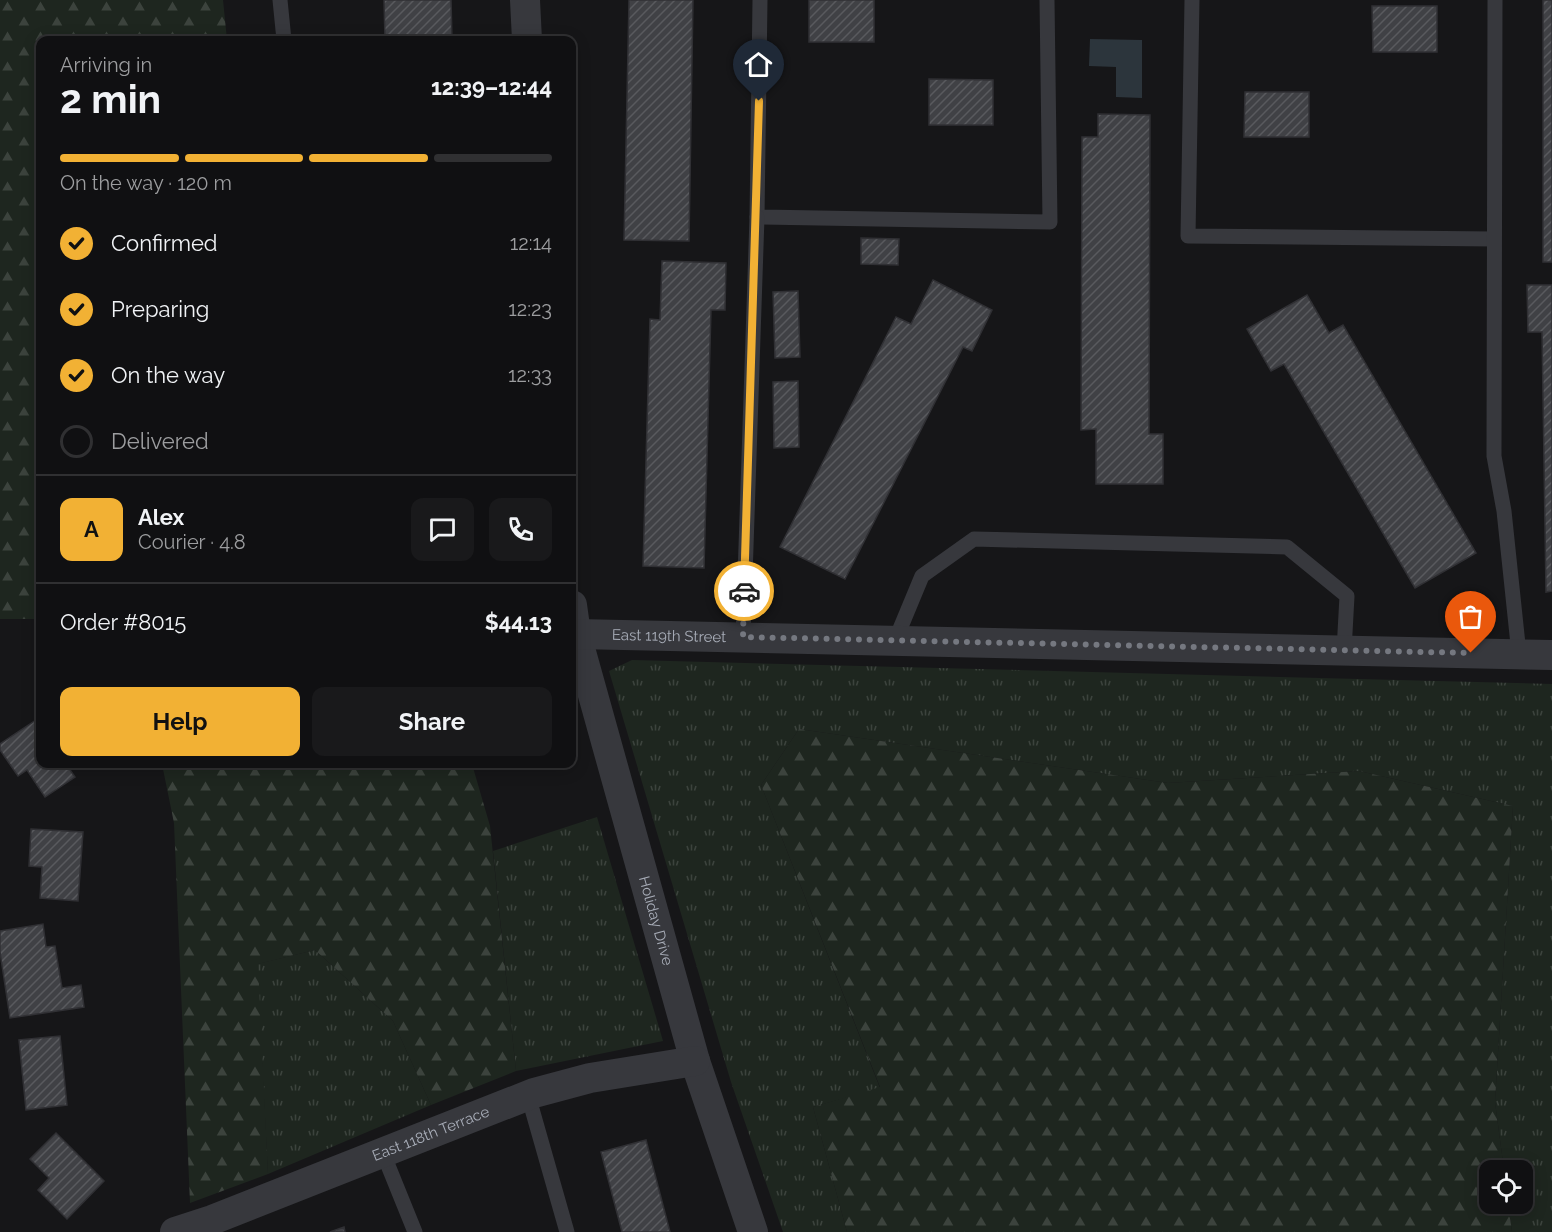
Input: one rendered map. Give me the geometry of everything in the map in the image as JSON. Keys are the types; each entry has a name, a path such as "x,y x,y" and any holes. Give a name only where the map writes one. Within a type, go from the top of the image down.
{"street":[{"path":"525,0 527,36"},
{"name":"East 119th Street","path":"576,619 743,637 1552,655"},
{"name":"Holiday Drive","path":"576,626 695,1061 753,1232"},
{"name":"East 118th Terrace","path":"175,1232 214,1226 382,1153 528,1095 590,1078 695,1061"}],"lane":[{"path":"280,0 284,36"},
{"path":"743,637 757,217 760,0"},
{"path":"757,217 1050,222 1047,0"},
{"path":"1192,0 1188,236 1494,239"},
{"path":"1495,0 1494,456 1504,511 1520,654"},
{"path":"894,641 922,576 974,539 1287,548 1347,596 1344,651"},
{"path":"528,1095 567,1232"},
{"path":"382,1153 415,1232"}],"green space":[{"path":"0,0 223,0 227,36 36,36 36,619 0,619"},
{"path":"632,660 1552,684 1552,1232 1512,1232 1510,1214 1533,1214 1533,1160 1503,1160 1495,1102 1513,806 1359,771 1168,783 799,729 761,785 880,1088 813,1107 847,1232 783,1232 731,1082 609,671"},
{"path":"799,729 1168,783 1359,771 1513,806 1495,1102 1503,1160 1479,1160 1479,1214 1510,1214 1512,1232 847,1232 813,1107 880,1087 761,785"},
{"path":"163,768 473,768 490,826 516,1071 431,1105 393,1021 315,950 258,964 268,1174 190,1203 174,823"},
{"path":"597,817 663,1041 516,1071 493,851"},
{"path":"315,950 393,1021 431,1105 268,1174 257,964"}],"shaded area":[{"path":"1090,39 1142,40 1142,98 1116,97 1116,67 1089,66"}],"building":[{"path":"384,0 451,0 452,36 385,36"},
{"path":"629,0 693,0 689,241 624,240"},
{"path":"809,0 874,0 874,42 809,42"},
{"path":"1543,0 1552,0 1552,262 1543,262"},
{"path":"1372,6 1437,6 1437,52 1373,52"},
{"path":"929,79 993,80 993,125 929,125"},
{"path":"1245,92 1309,92 1309,137 1244,137"},
{"path":"1098,114 1150,115 1149,434 1163,434 1163,484 1096,484 1096,429 1081,430 1082,137 1098,137"},
{"path":"861,238 899,239 898,265 861,264"},
{"path":"662,261 726,263 725,310 711,310 704,568 643,566 650,319 660,320"},
{"path":"933,280 992,310 972,351 963,347 845,579 780,547 896,317 911,324"},
{"path":"1527,285 1552,285 1552,591 1546,592 1542,332 1528,332"},
{"path":"798,291 800,357 775,358 773,292"},
{"path":"1307,295 1329,333 1343,325 1476,553 1415,588 1284,364 1271,371 1247,329"},
{"path":"798,381 799,447 774,448 773,382"},
{"path":"36,720 36,768 69,768 75,777 45,797 27,770 18,776 0,750 0,744"},
{"path":"31,829 83,832 78,901 40,898 42,867 29,866"},
{"path":"43,924 46,947 55,946 62,988 81,985 84,1007 10,1018 0,952 0,931"},
{"path":"60,1036 67,1105 26,1110 19,1040"},
{"path":"56,1133 104,1181 67,1219 38,1190 49,1178 30,1159"},
{"path":"646,1140 670,1232 622,1232 601,1152"},
{"path":"344,1227 345,1232 330,1232"}],"way so far":[{"path":"744,591 743,637 1471,653"}],"route":[{"path":"744,591 759,101"}]}
